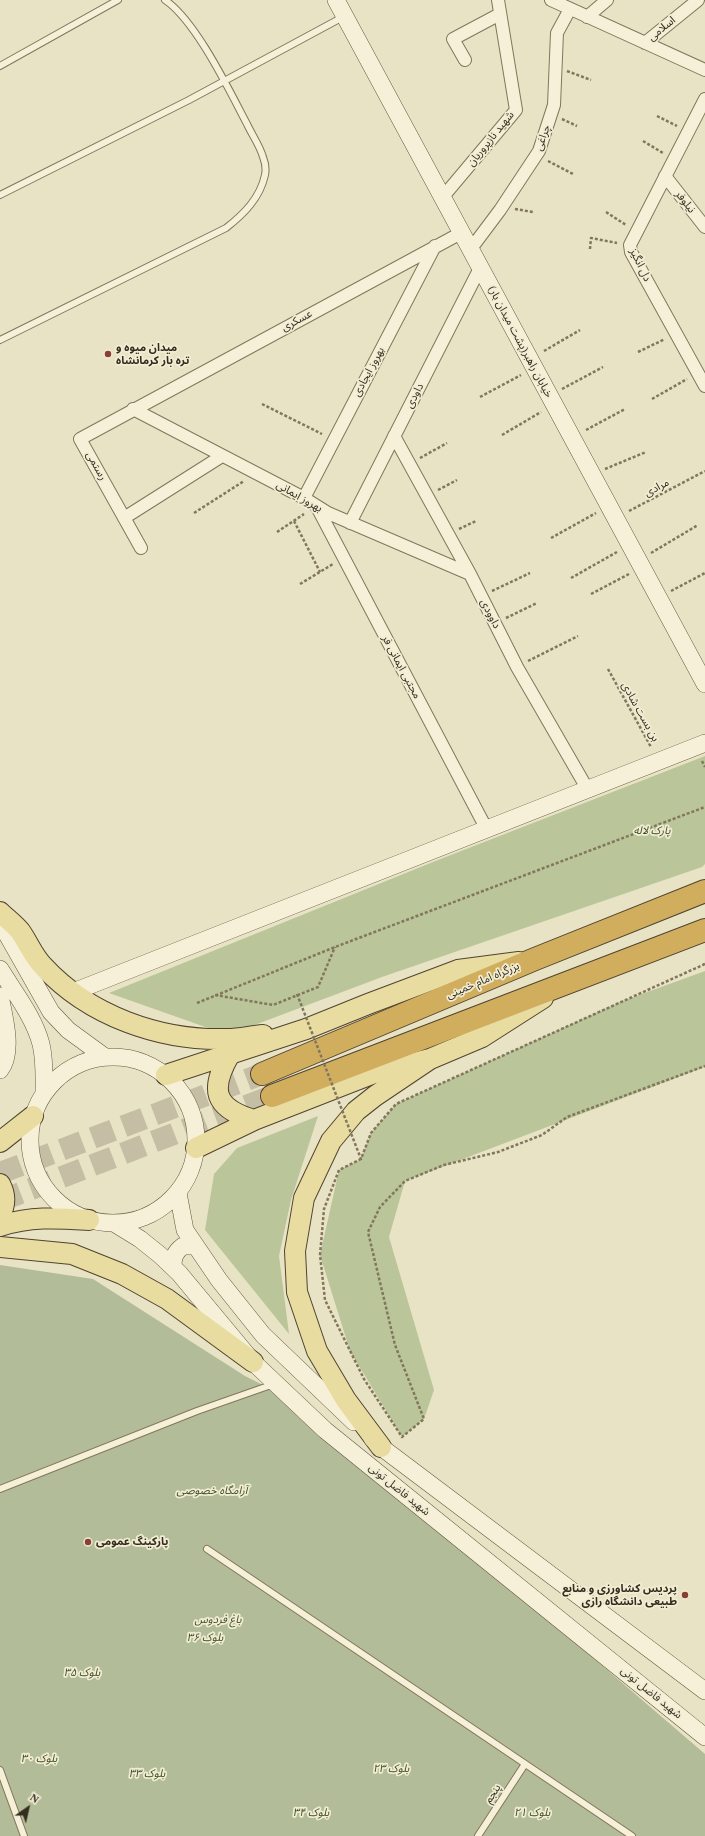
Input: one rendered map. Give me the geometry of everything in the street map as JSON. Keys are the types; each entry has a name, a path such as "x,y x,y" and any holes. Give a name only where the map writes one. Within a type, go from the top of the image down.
{"highway":[{"name":"بزرگراه امام خمینی","path":"262,1074 703,890"},
{"path":"272,1096 705,930"}],"main road":[{"name":"خیابان راهبر(پشت میدان بار)","path":"336,0 705,684"},
{"path":"72,992 705,743"},
{"path":"0,912 19,930 42,966 72,992 104,1012 139,1026 178,1036 227,1039 306,1030"},
{"path":"0,922 51,1012 68,1030 105,1057"},
{"path":"166,1075 306,1030 368,1004 458,970 535,959"},
{"path":"0,969 32,1022 40,1044 44,1068 44,1094"},
{"path":"196,1148 254,1120 377,1072 430,1059 482,1037 565,984"},
{"path":"0,996 7,1036 4,1066 0,1070"},
{"path":"230,1054 218,1078 217,1087 223,1103 236,1115 254,1120"},
{"path":"0,1226 19,1220 45,1217 114,1223 138,1220 160,1209 178,1193 190,1172 196,1148 195,1121 184,1096 166,1075 148,1064 127,1058 105,1057 81,1063 60,1075 44,1094 33,1116 30,1141 34,1167 51,1195 66,1208 89,1220"},
{"path":"381,1448 346,1400 317,1351 297,1292 295,1251 304,1198 331,1141 356,1111 375,1096 430,1059"},
{"path":"0,1142 33,1116"},
{"path":"0,1184 4,1192 5,1206 0,1215"},
{"name":"شهید فاضل تونی","path":"178,1193 185,1230 219,1280 263,1334 381,1448 705,1691"},
{"name":"شهید فاضل تونی","path":"114,1223 140,1239 173,1267 253,1362 325,1430 705,1737"},
{"path":"173,1267 174,1255 178,1249 183,1246 196,1246"},
{"path":"0,1247 72,1254 122,1274 167,1298 253,1362"}],"street":[{"name":"شهید نازپروریان","path":"442,198 516,110 498,0"},
{"path":"551,0 705,70"},
{"path":"587,17 607,0"},
{"name":"اسلامی","path":"645,43 698,0"},
{"name":"چراغی","path":"470,250 500,210 537,155 554,105 557,33 570,9"},
{"path":"465,60 453,39 500,14"},
{"name":"دل انگیز","path":"705,99 630,245 631,252 705,386"},
{"name":"نیلوفر","path":"665,176 705,227"},
{"name":"عسکری","path":"133,409 434,246 461,233"},
{"name":"بهروز ایجادی","path":"304,498 434,246"},
{"name":"داودی","path":"350,523 480,268"},
{"name":"بهروز ایمانی","path":"133,409 304,498 317,507 350,523 470,574"},
{"name":"رستمی","path":"133,409 80,439 141,548"},
{"name":"داوودی","path":"394,436 470,574 517,667 588,790"},
{"path":"124,518 222,456"},
{"name":"مجتبی ایمانی فر","path":"317,507 486,828"}],"lane":[{"path":"0,66 118,0"},
{"path":"0,340 226,228 239,218 251,205 260,190 265,174 264,157 224,81 195,33 172,4 165,0"},
{"path":"0,195 224,81 344,17"},
{"path":"0,1489 197,1411 275,1384"},
{"path":"207,1549 632,1836"},
{"name":"پنجم","path":"478,1836 525,1764"},
{"path":"0,1770 24,1836"}],"path":[{"path":"556,67 591,80"},
{"path":"657,116 688,132"},
{"path":"643,141 674,160"},
{"path":"537,155 573,174"},
{"path":"606,212 637,232"},
{"path":"590,249 591,238 630,245"},
{"path":"480,397 532,364 580,330"},
{"path":"638,352 677,333"},
{"path":"502,435 603,367"},
{"path":"652,399 698,373"},
{"path":"262,404 333,440"},
{"path":"572,438 625,409"},
{"path":"409,464 447,443"},
{"path":"592,475 646,452"},
{"name":"مرادی","path":"551,538 705,471"},
{"path":"194,513 256,474"},
{"path":"427,496 457,480"},
{"path":"277,532 317,507"},
{"path":"294,521 320,572"},
{"path":"592,594 698,525"},
{"path":"571,578 630,545"},
{"path":"300,584 343,557"},
{"path":"481,597 530,573"},
{"path":"658,598 705,573"},
{"path":"495,624 537,603"},
{"path":"517,667 578,636"},
{"name":"بن بست شادی","path":"608,669 659,762"},
{"path":"197,1003 335,947 705,807"},
{"path":"214,995 273,1005 297,994 318,987 335,947"},
{"path":"705,964 396,1104 371,1133 361,1159 339,1170 324,1209 320,1255 325,1300 364,1379 402,1437 424,1419 395,1345 368,1232 380,1206 405,1180 444,1165 498,1152 542,1135 567,1117 705,1066"},
{"path":"297,994 361,1159"}],"green space":[{"name":"پارک لاله","path":"705,756 705,864 702,867 382,977 228,1035 109,993 438,860"},
{"path":"705,971 705,1067 405,1181 389,1237 434,1390 424,1419 402,1437 350,1351 320,1255 339,1170 361,1159 371,1133 396,1104 620,1002"},
{"path":"318,1116 291,1200 279,1256 289,1334 205,1230 214,1174 237,1148"},
{"name":"باغ فردوس","path":"0,1265 93,1279 245,1376 293,1400 705,1754 705,1836 0,1836"}],"tunnel":[{"path":"0,1173 262,1074"},
{"path":"0,1201 272,1096"}],"place":[{"name":"میدان میوه و تره بار کرمانشاه","path":"108,354"},
{"name":"پارکینگ عمومی","path":"88,1542"},
{"name":"پردیس کشاورزی و منابع طبیعی دانشگاه رازی","path":"685,1595"}],"park label":[{"name":"آرامگاه خصوصی","path":"212,1491"},
{"name":"بلوک ۳۶","path":"205,1638"},
{"name":"بلوک ۳۵","path":"82,1673"},
{"name":"بلوک ۳۰","path":"39,1759"},
{"name":"بلوک ۲۳","path":"391,1769"},
{"name":"بلوک ۳۳","path":"147,1774"},
{"name":"بلوک ۳۴","path":"311,1813"},
{"name":"بلوک ۲۱","path":"532,1813"}]}
